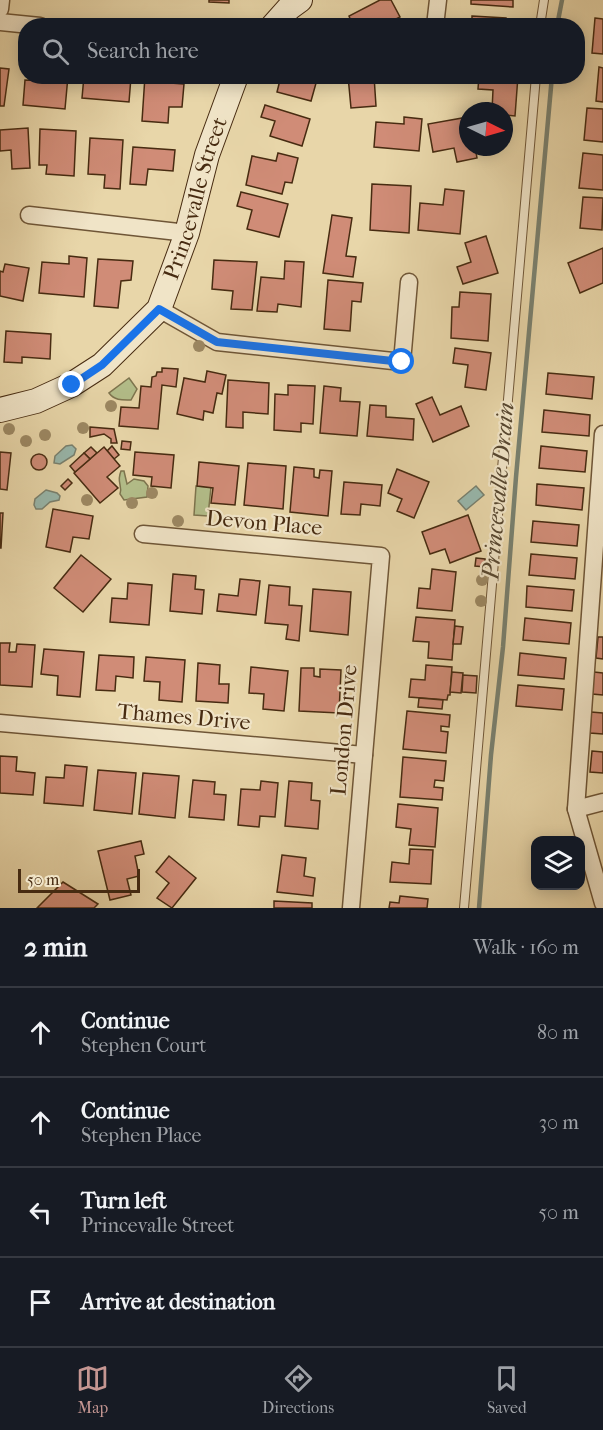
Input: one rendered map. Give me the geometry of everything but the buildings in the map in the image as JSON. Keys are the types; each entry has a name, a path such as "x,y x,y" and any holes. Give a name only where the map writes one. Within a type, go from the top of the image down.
{"street":[{"path":"0,9 1,0"},
{"path":"280,18 300,0"},
{"path":"436,18 438,0"},
{"path":"0,22 18,24"},
{"name":"Princevalle Street","path":"0,410 36,401 72,385 102,365 159,309 187,233 207,155 233,84"},
{"path":"29,215 187,233"},
{"path":"159,309 217,342 402,362 409,282"},
{"path":"603,434 576,809 603,903"},
{"name":"Devon Place","path":"143,534 381,556"},
{"name":"London Drive","path":"351,908 381,556"},
{"name":"Thames Drive","path":"0,723 364,755"},
{"path":"576,809 603,802"}],"lane":[{"path":"541,18 544,0"},
{"path":"464,908 535,84"}],"green space":[{"path":"129,378 137,389 131,400 116,399 111,396 109,393"},
{"path":"121,471 124,471 127,484 134,479 144,481 148,486 147,497 124,500 120,494"},
{"path":"196,486 211,487 208,516 194,515"}],"water":[{"path":"72,445 76,449 74,455 60,464 54,463 55,456 66,446"},
{"path":"476,486 484,495 466,510 458,501"},
{"path":"46,490 57,493 60,496 59,500 50,502 42,509 36,509 35,499"}],"waterway":[{"name":"Princevalle Drain","path":"559,18 562,0"},
{"name":"Princevalle Drain","path":"479,908 551,84"}],"route":[{"path":"72,385 102,365 159,309 217,342 402,362"}]}
